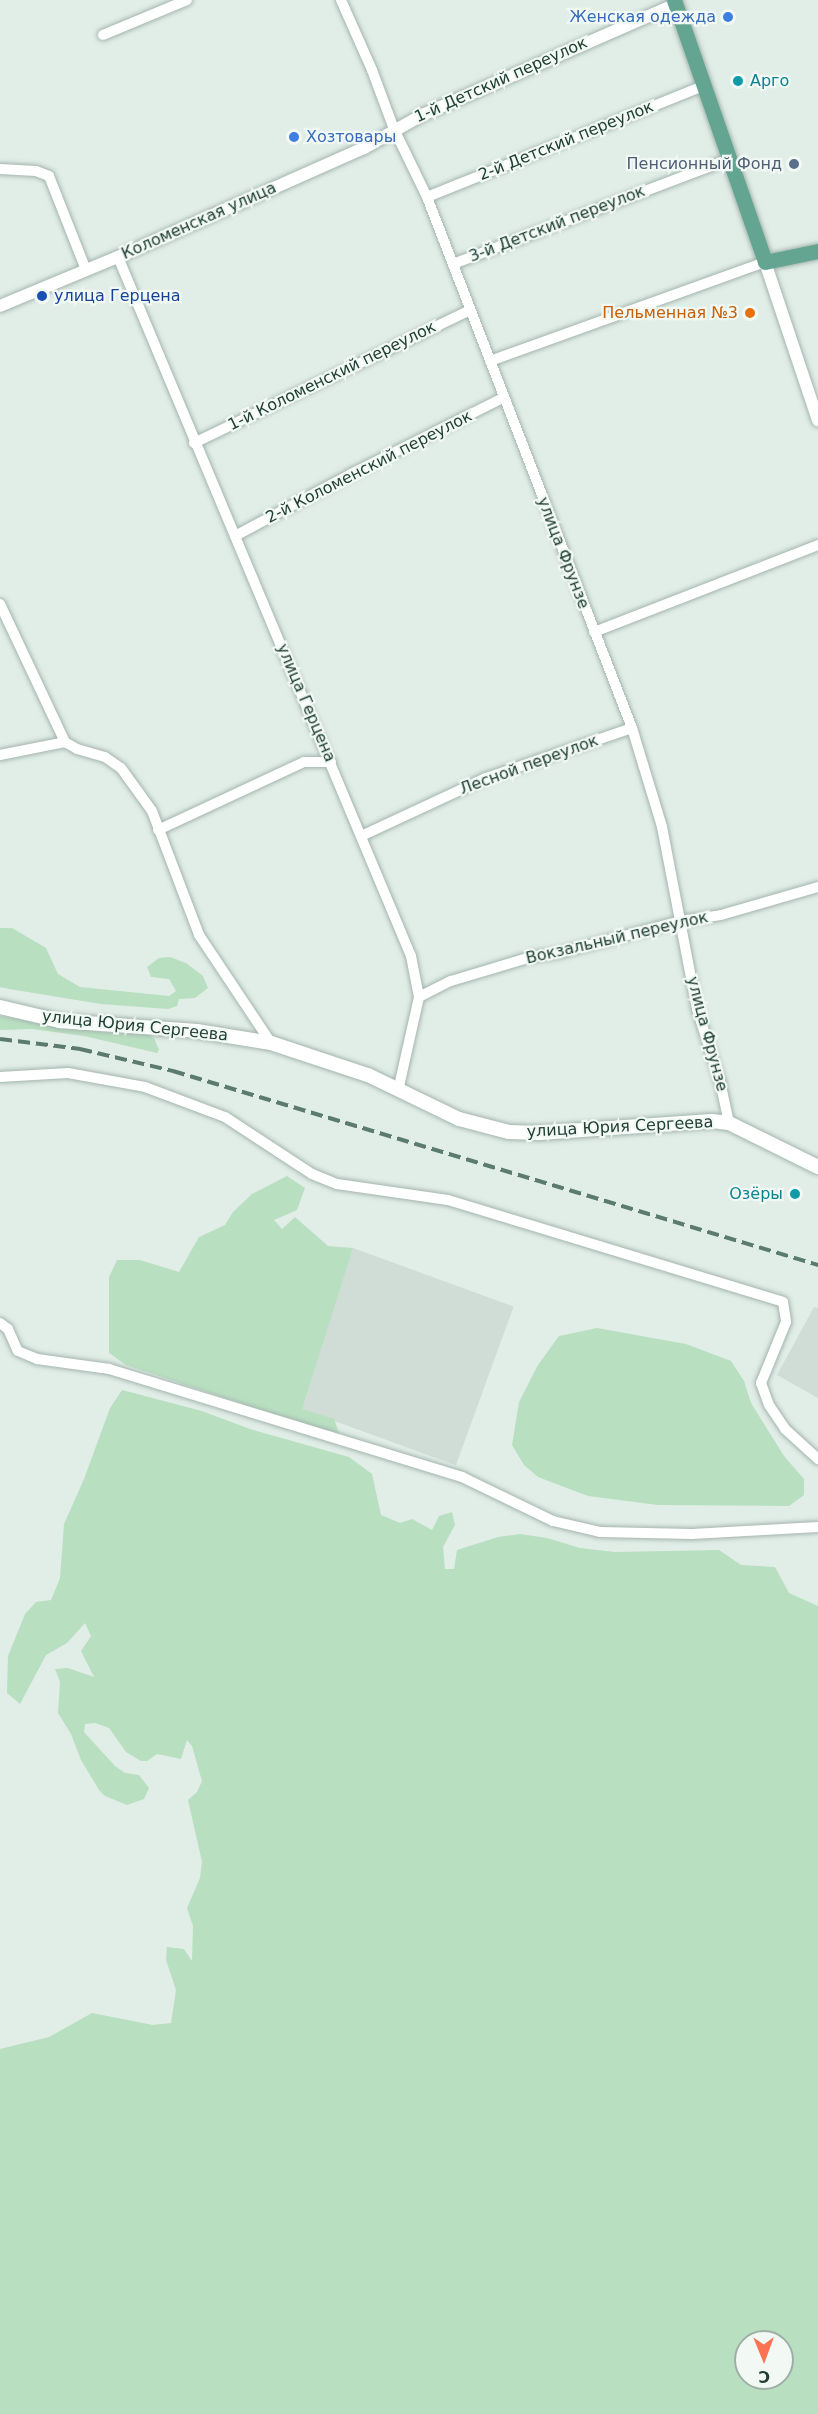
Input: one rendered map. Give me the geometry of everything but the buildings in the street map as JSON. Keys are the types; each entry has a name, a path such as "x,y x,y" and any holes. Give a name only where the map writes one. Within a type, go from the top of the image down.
{"main road":[{"path":"675,2 765,262 818,251"},
{"name":"улица Юрия Сергеева","path":"0,1007 60,1021 197,1030 272,1043 368,1075 459,1119 509,1131 539,1132 712,1122 729,1123 818,1167"}],"street":[{"path":"103,35 187,0"},
{"name":"улица Фрунзе","path":"341,0 372,70 394,129 427,197 632,728 659,815 697,1009 720,1081 729,1123"},
{"name":"1-й Детский переулок","path":"394,129 675,2"},
{"name":"2-й Детский переулок","path":"427,197 705,85"},
{"name":"Коломенская улица","path":"0,306 118,257 364,148 394,129"},
{"name":"3-й Детский переулок","path":"453,264 729,159"},
{"path":"0,169 36,171 49,176 86,270"},
{"name":"улица Герцена","path":"118,257 194,443 331,762 411,956 419,997 398,1091"},
{"path":"490,361 765,262 818,420"},
{"name":"1-й Коломенский переулок","path":"194,443 470,310"},
{"name":"2-й Коломенский переулок","path":"235,537 351,474 503,398"},
{"path":"594,632 818,545"},
{"path":"0,604 65,742 77,749 105,757 121,768 152,811 199,935 272,1043"},
{"name":"Лесной переулок","path":"361,836 486,778 632,728"},
{"path":"0,755 65,742"},
{"path":"159,830 304,762 331,762"},
{"name":"Вокзальный переулок","path":"419,997 451,981 531,957 559,953 681,921 721,915 818,887"},
{"path":"0,1077 68,1073 145,1087 225,1117 312,1174 336,1184 448,1200 783,1302 786,1322 761,1383 769,1405 786,1429 818,1458"},
{"path":"0,1323 8,1329 18,1352 37,1359 109,1369 462,1477 554,1521 611,1532 692,1534 818,1527"}],"shaded area":[{"path":"353,1248 514,1306 456,1465 295,1407"},
{"path":"814,1307 818,1308 818,1398 777,1375"}],"green space":[{"path":"0,928 12,928 46,948 58,974 80,987 169,996 176,991 169,979 151,977 147,967 159,958 170,957 186,963 203,976 208,988 195,998 179,999 177,1006 168,1009 101,1004 0,987"},
{"path":"0,1016 102,1032 148,1035 154,1038 159,1050 157,1053 84,1036 32,1029 0,1030"},
{"path":"287,1176 305,1188 297,1210 274,1220 282,1229 295,1217 328,1246 353,1248 302,1409 334,1419 340,1436 126,1365 109,1353 109,1277 117,1260 140,1260 179,1272 199,1237 225,1225 233,1212 252,1194"},
{"path":"597,1328 686,1344 731,1361 744,1381 751,1403 784,1456 804,1479 804,1495 789,1506 658,1505 588,1496 538,1477 524,1465 512,1445 519,1402 538,1365 559,1336"},
{"path":"122,1390 202,1411 250,1429 349,1457 372,1474 381,1515 400,1523 412,1519 432,1530 439,1516 452,1512 455,1525 443,1547 445,1569 454,1569 457,1550 498,1537 520,1534 547,1538 580,1548 615,1552 719,1550 741,1565 775,1567 789,1593 818,1606 818,2414 0,2414 0,2049 49,2037 92,2013 153,2025 171,2023 176,1990 166,1960 167,1947 184,1949 192,1961 193,1926 187,1908 200,1878 202,1862 188,1800 197,1792 202,1781 192,1746 187,1740 181,1759 157,1754 147,1761 141,1761 126,1752 109,1728 95,1723 85,1724 84,1732 115,1766 125,1773 139,1775 149,1788 144,1799 127,1805 105,1796 81,1760 71,1734 58,1713 60,1682 55,1669 68,1668 94,1677 81,1651 91,1636 85,1623 67,1643 46,1655 20,1704 7,1693 8,1656 25,1614 36,1602 51,1600 60,1578 64,1524 84,1479 110,1408"}],"railway":[{"path":"0,1039 80,1049 173,1071 818,1265"}],"place":[{"name":"Женская одежда","path":"728,17"},
{"name":"Арго","path":"738,81"},
{"name":"Хозтовары","path":"294,137"},
{"name":"Пенсионный Фонд","path":"794,164"},
{"name":"улица Герцена","path":"42,296"},
{"name":"Пельменная №3","path":"750,313"},
{"name":"Озёры","path":"795,1194"}]}
